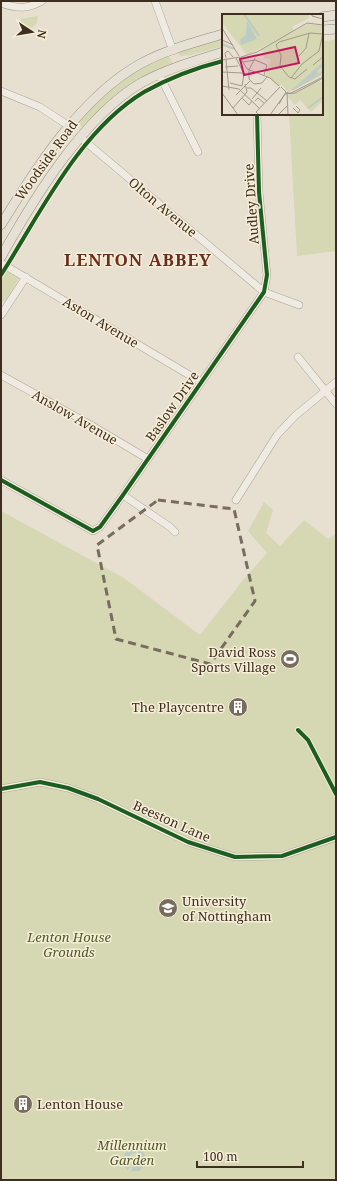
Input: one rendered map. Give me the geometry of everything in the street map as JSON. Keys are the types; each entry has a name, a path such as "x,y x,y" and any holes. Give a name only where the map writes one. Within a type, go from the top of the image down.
{"main road":[{"path":"323,17 336,15"},
{"path":"323,30 336,29"},
{"name":"Woodside Road","path":"1,225 69,126 106,89 128,71 150,59 222,34"},
{"path":"173,51 176,58 186,63"},
{"name":"Woodside Road","path":"1,257 42,190 97,119 140,84 159,74 186,63 222,52"}],"street":[{"path":"1,3 13,8 25,8 42,1"},
{"path":"156,1 173,51"},
{"path":"159,74 198,152"},
{"path":"1,90 40,107 69,126"},
{"name":"Audley Drive","path":"257,115 259,192 267,275 264,292"},
{"name":"Olton Avenue","path":"81,138 264,292 299,305"},
{"name":"Aston Avenue","path":"1,263 201,382"},
{"path":"1,315 26,277"},
{"name":"Baslow Drive","path":"1,480 91,530 96,531 123,495 264,292"},
{"path":"298,357 336,404"},
{"name":"Anslow Avenue","path":"1,376 148,459"},
{"path":"236,500 277,435 295,416 336,382"},
{"path":"239,480 246,483"},
{"path":"123,495 175,532"},
{"name":"Beeston Lane","path":"1,789 40,782 68,788 98,799 188,842 235,857 282,856 336,837"}],"highlighted area":[{"path":"158,500 234,509 255,601 210,664 116,639 97,545"}],"green space":[{"path":"38,16 37,23 32,28 25,27 20,19"},
{"path":"222,38 222,46 191,55 181,56 177,53"},
{"path":"336,39 336,251 297,256 289,115 323,115 323,42"},
{"path":"169,56 173,63 134,82 82,127 77,122 119,83 142,68"},
{"path":"9,271 19,278 7,299 1,303 1,278 5,272"},
{"name":"University of Nottingham","path":"264,502 273,510 266,533 280,546 304,520 328,539 336,534 336,1180 1,1180 1,511 124,578 200,635 243,580 267,553 248,531"}],"shaded area":[{"path":"131,1148 138,1148 136,1153 132,1153 128,1161 130,1165 128,1170 125,1167 123,1158"},
{"path":"140,1149 145,1157 144,1162 140,1171 131,1171 133,1166 137,1166 140,1162 140,1157 138,1154"}],"cycle path":[{"path":"1,275 63,175 80,151 100,128 121,109 144,92 182,74 222,61"},
{"path":"1,480 93,531 100,527 123,495 264,292 267,275 259,192 257,115"},
{"path":"298,730 308,740 336,794"},
{"path":"1,789 40,782 68,788 98,799 188,842 235,857 282,856 336,837"}],"place":[{"name":"David Ross Sports Village","path":"290,659"},
{"name":"The Playcentre","path":"238,707"},
{"name":"University of Nottingham","path":"168,908"},
{"name":"Lenton House","path":"23,1104"}],"district":[{"name":"LENTON ABBEY","path":"138,260"}],"park label":[{"name":"Lenton House Grounds","path":"69,944"},
{"name":"Millennium Garden","path":"132,1152"}]}
